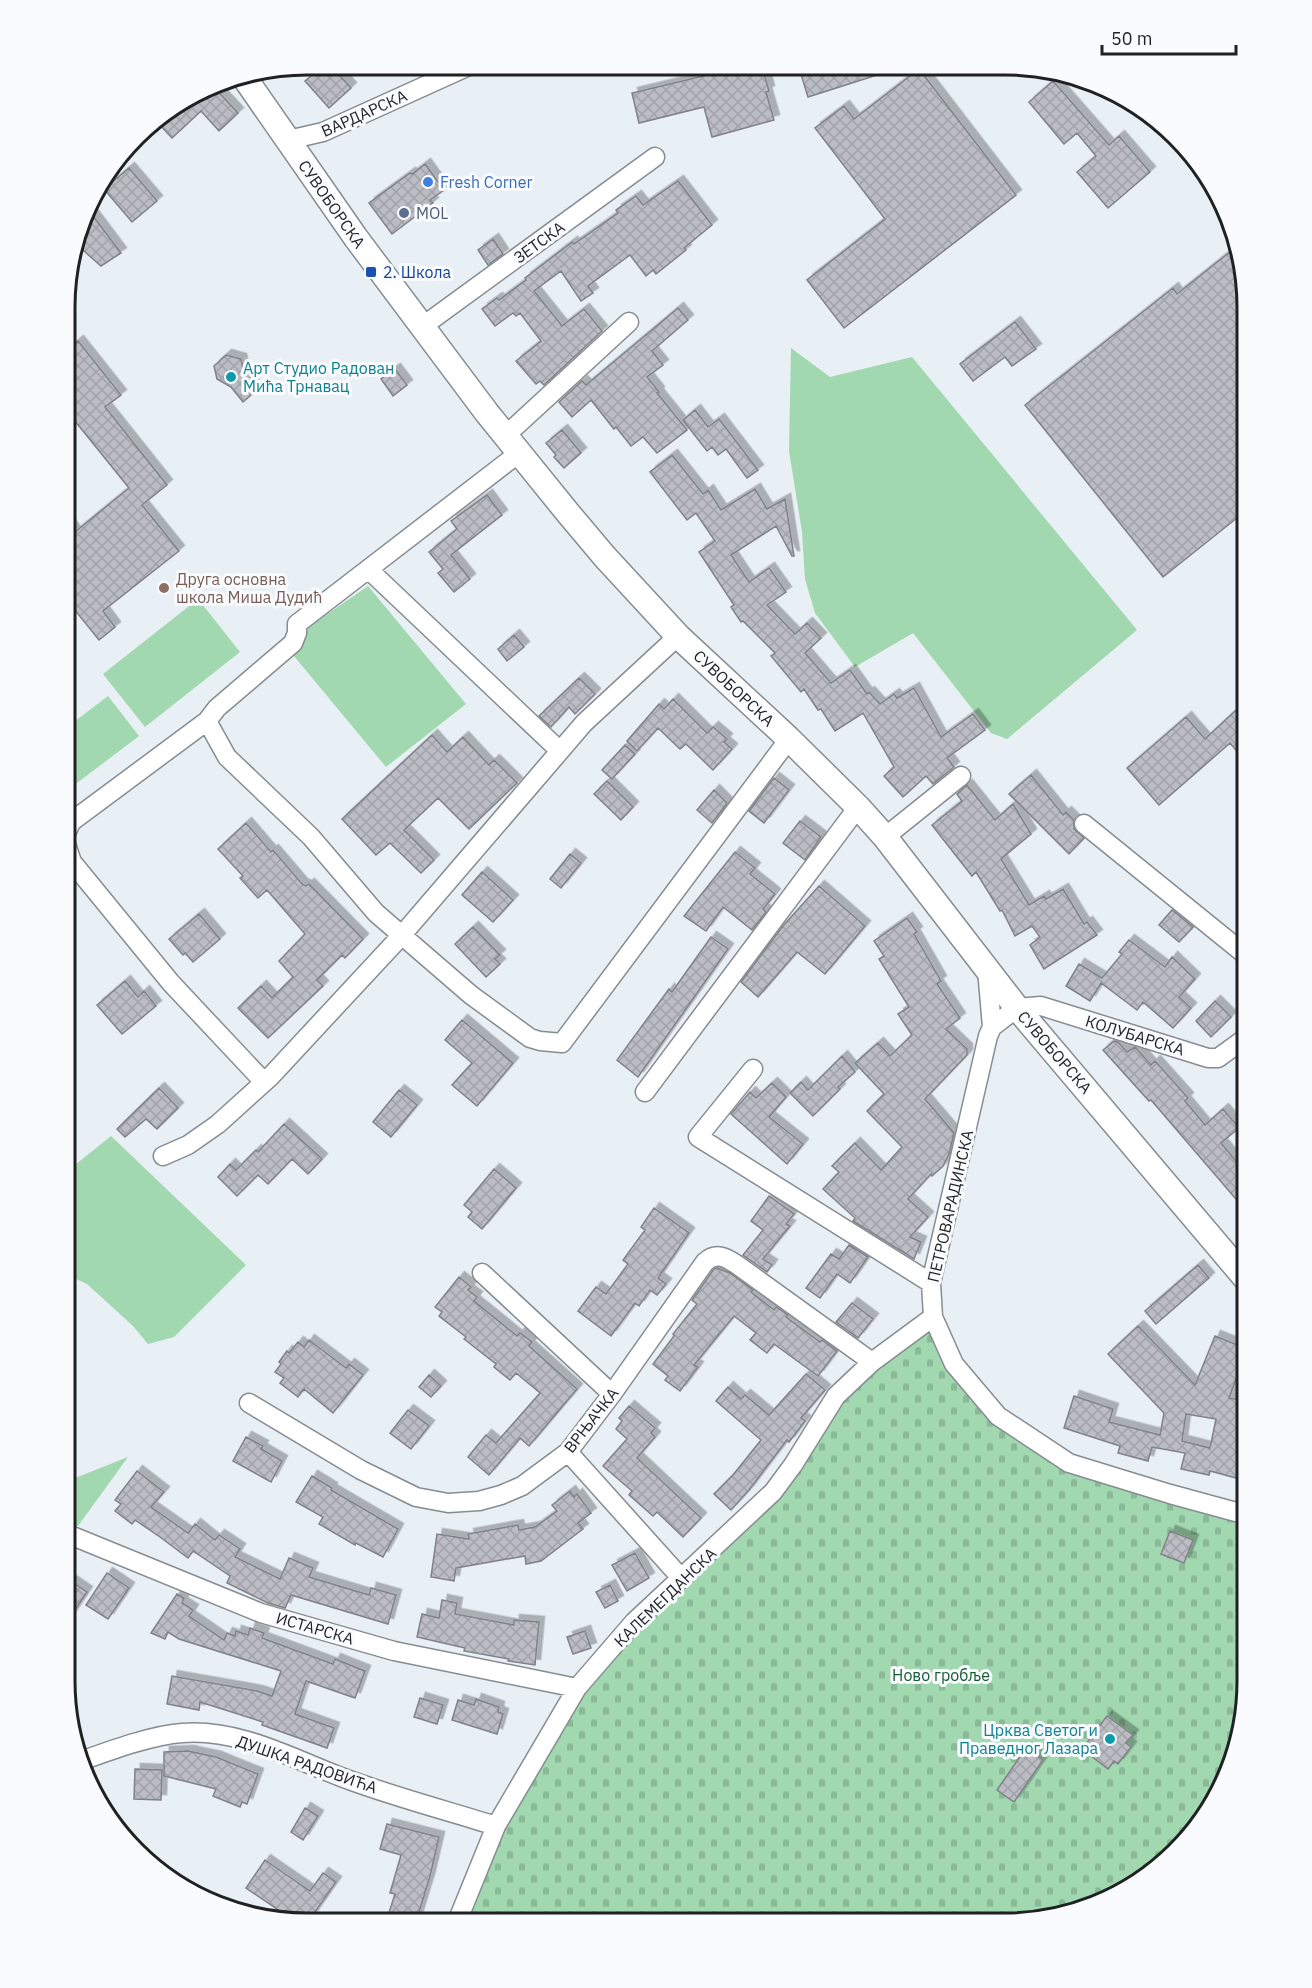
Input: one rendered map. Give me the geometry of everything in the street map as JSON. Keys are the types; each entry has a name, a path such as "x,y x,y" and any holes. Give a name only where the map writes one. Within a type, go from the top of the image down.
{"main road":[{"name":"СУВОБОРСКА","path":"248,83 356,238 512,445 605,557 678,636 789,739 885,837 1017,1008 1237,1268"}],"street":[{"name":"ВАРДАРСКА","path":"288,140 323,132 449,75"},
{"name":"ЗЕТСКА","path":"423,326 655,158"},
{"path":"75,819 207,722 217,708 293,643 297,633 297,624 368,569 512,445 629,322"},
{"path":"368,569 560,751"},
{"path":"163,1156 188,1145 218,1124 264,1082 402,935 584,723 678,636"},
{"path":"207,722 227,757 311,837 376,913 471,995 530,1038 562,1043 789,739"},
{"path":"885,837 961,776"},
{"path":"645,1092 858,807"},
{"path":"1084,824 1237,948"},
{"path":"75,866 171,983 264,1082"},
{"name":"ПЕТРОВАРАДИНСКА","path":"987,969 992,1027 931,1283 933,1317 954,1364 998,1416 1070,1463 1237,1512"},
{"name":"КОЛУБАРСКА","path":"1017,1008 1041,1006 1209,1058 1218,1058 1237,1044"},
{"path":"992,1027 1017,1008"},
{"path":"753,1069 698,1137 931,1283"},
{"name":"ВРЊАЧКА","path":"249,1403 361,1470 416,1497 448,1503 479,1501 522,1486 568,1452 705,1262 717,1256 725,1257 736,1264 872,1362"},
{"path":"482,1273 612,1394"},
{"name":"КАЛЕМЕГДАНСКА","path":"461,1913 496,1826 577,1688 634,1622 773,1492 793,1465 836,1395 872,1362 933,1317"},
{"path":"568,1452 682,1579"},
{"name":"ИСТАРСКА","path":"75,1537 261,1613 394,1650 577,1688"},
{"name":"ДУШКА РАДОВИЋА","path":"88,1759 181,1733 210,1734 246,1741 352,1782 496,1826"}],"green space":[{"path":"791,348 830,377 912,357 1137,630 1007,739 991,733 913,633 855,667 815,613 805,579 802,532 789,451"},
{"path":"368,586 466,704 386,767 284,644"},
{"path":"198,599 240,652 145,727 103,674"},
{"path":"108,696 139,736 75,784 75,721"},
{"path":"111,1136 246,1265 174,1337 148,1344 133,1326 87,1284 75,1279 75,1165"},
{"name":"Ново гробље","path":"933,1317 997,1416 1069,1463 1237,1512 1237,1696 1233,1726 1225,1755 1198,1810 1169,1845 1134,1874 1094,1895 1050,1909 1020,1913 462,1913 577,1688 773,1492 827,1408"},
{"path":"128,1457 78,1526 75,1525 75,1478"}],"building":[{"path":"312,75 339,75 351,88 329,108 305,81"},
{"path":"707,75 765,75 769,91 766,92 774,120 712,137 704,107 639,123 632,93"},
{"path":"801,75 877,75 808,97"},
{"path":"911,75 924,75 1016,195 844,328 807,280 885,219 815,128 844,106 854,119"},
{"path":"1053,81 1109,145 1119,136 1150,172 1108,208 1077,172 1096,156 1077,133 1064,144 1029,102"},
{"path":"219,93 238,113 219,131 201,111 172,138 161,127 191,106"},
{"path":"425,164 444,190 430,200 433,203 392,234 369,203"},
{"path":"129,168 157,201 132,222 106,191 111,183"},
{"path":"678,181 712,225 656,274 653,270 646,276 630,255 588,286 593,293 581,301 561,271 534,291 562,326 584,309 602,331 544,385 540,381 536,384 516,361 541,341 520,313 516,316 513,313 495,326 482,309 497,298 499,300 526,280 525,278 572,242 574,244 618,213 616,210 636,196 643,205"},
{"path":"94,217 121,253 101,266 82,250"},
{"path":"493,239 503,254 488,265 478,250"},
{"path":"1230,252 1237,292 1237,518 1163,577 1025,405 1173,288 1177,294"},
{"path":"678,308 688,320 652,351 663,365 647,377 687,430 657,453 643,437 631,446 591,400 572,417 559,402 582,381 586,385"},
{"path":"1015,322 1036,349 1012,366 1005,357 973,381 960,364"},
{"path":"78,341 121,395 105,407 167,485 142,505 179,551 103,611 115,627 99,640 75,610 75,532 129,488 75,421 75,344"},
{"name":"Арт Студио Радован Мића Трнавац","path":"226,355 241,359 244,375 257,390 243,402 231,387 217,379 214,366"},
{"path":"395,369 407,385 393,396 381,379"},
{"path":"695,410 708,427 719,419 758,470 747,478 726,449 718,455 712,447 707,451 683,420"},
{"path":"562,430 581,453 564,468 546,443"},
{"path":"672,455 703,494 708,490 721,510 755,489 767,509 785,499 794,556 776,526 731,555 749,582 769,568 786,592 767,605 795,634 807,623 821,638 805,653 831,683 850,670 867,694 869,692 880,704 894,694 897,698 914,688 941,737 973,714 985,730 947,758 954,767 933,784 926,776 903,797 884,776 894,767 863,713 835,731 821,709 818,710 804,689 801,692 771,656 775,653 743,621 741,622 731,607 734,605 699,552 715,541 696,513 687,520 650,472"},
{"path":"487,495 502,515 451,555 470,579 454,592 438,573 443,569 429,552 457,529 451,521"},
{"path":"514,635 524,647 507,661 498,649"},
{"path":"579,678 595,694 575,714 569,707 551,727 539,716"},
{"path":"673,699 707,733 713,727 727,739 724,742 732,749 713,770 686,744 680,749 658,728 637,751 627,741 659,704 664,709"},
{"path":"1237,709 1237,752 1230,743 1159,805 1127,768 1186,717 1205,739"},
{"path":"432,735 447,752 463,737 489,765 494,760 517,783 469,829 438,798 404,830 434,860 421,873 390,843 376,855 342,819"},
{"path":"625,745 635,754 612,779 602,770"},
{"path":"1031,775 1063,815 1066,812 1074,820 1074,829 1084,838 1069,854 1009,794"},
{"path":"774,778 789,790 764,823 749,811"},
{"path":"607,781 633,807 621,820 594,794"},
{"path":"967,785 995,820 1013,804 1031,834 1001,859 1029,905 1044,896 1046,899 1063,889 1084,924 1087,922 1097,935 1044,969 1030,945 1040,937 1032,926 1015,936 1002,910 1000,911 976,872 972,876 932,825 962,801 957,794"},
{"path":"714,790 727,803 712,823 697,810"},
{"path":"800,821 821,837 805,860 783,843"},
{"path":"246,823 302,884 306,886 309,884 363,939 345,958 342,955 317,980 323,986 268,1038 238,1008 261,986 272,998 293,977 279,961 305,934 267,890 258,898 240,878 243,876 218,849"},
{"path":"735,852 755,868 750,874 775,894 763,909 766,912 752,930 723,907 706,931 684,916"},
{"path":"570,854 581,863 561,888 550,879"},
{"path":"482,872 513,900 493,922 462,895"},
{"path":"819,886 865,926 825,974 797,952 758,997 741,982 783,926"},
{"path":"1172,910 1193,927 1179,942 1159,925"},
{"path":"199,914 220,939 193,962 185,953 183,955 169,939"},
{"path":"907,918 917,932 914,934 941,981 937,984 960,1018 946,1029 967,1049 967,1055 925,1099 954,1133 949,1154 943,1166 932,1176 931,1174 908,1199 928,1217 910,1237 921,1242 914,1259 853,1221 855,1218 823,1189 839,1172 832,1166 855,1143 881,1170 902,1147 867,1111 884,1094 855,1063 878,1043 890,1056 912,1035 898,1014 909,1007 879,959 884,956 874,941"},
{"path":"473,927 500,955 495,959 500,964 486,977 455,944"},
{"path":"711,937 728,949 638,1077 617,1060 669,989 672,992"},
{"path":"1129,940 1165,967 1172,957 1195,979 1179,997 1191,1008 1173,1028 1143,1002 1137,1010 1101,983 1090,1001 1066,986 1079,964 1102,978 1122,954 1119,952"},
{"path":"125,981 138,997 144,991 156,1006 122,1034 97,1005"},
{"path":"1215,1001 1231,1017 1211,1037 1196,1021"},
{"path":"462,1020 513,1063 477,1106 452,1085 472,1063 445,1040"},
{"path":"1114,1041 1118,1042 1127,1052 1135,1047 1151,1065 1155,1061 1188,1098 1185,1101 1205,1125 1223,1109 1237,1126 1237,1130 1221,1143 1237,1163 1237,1200 1151,1100 1149,1101 1103,1050"},
{"path":"842,1056 855,1072 838,1087 840,1089 813,1116 790,1093 801,1082 808,1090"},
{"path":"772,1083 786,1097 769,1117 803,1144 787,1164 731,1114 750,1092 756,1098"},
{"path":"159,1088 178,1108 157,1129 146,1119 125,1137 117,1129"},
{"path":"399,1090 417,1105 391,1137 373,1122"},
{"path":"284,1124 322,1159 308,1174 292,1159 268,1184 258,1175 237,1196 218,1177 230,1164 236,1170 256,1150 258,1152"},
{"path":"494,1169 516,1188 482,1229 468,1217 472,1212 464,1205"},
{"path":"769,1196 794,1214 786,1224 790,1226 763,1259 772,1265 767,1272 743,1255 763,1230 751,1221"},
{"path":"654,1208 689,1233 658,1278 666,1284 657,1295 650,1290 639,1306 635,1303 611,1336 578,1311 596,1287 606,1294 628,1264 623,1260 645,1230 641,1227"},
{"path":"849,1245 868,1257 850,1283 837,1274 820,1298 806,1288 831,1254 839,1259"},
{"path":"1198,1265 1209,1278 1156,1324 1145,1311"},
{"path":"717,1268 730,1273 774,1310 776,1307 820,1342 822,1340 837,1351 818,1376 774,1344 767,1353 750,1340 756,1333 734,1316 694,1365 698,1367 680,1391 665,1380 668,1376 653,1364 697,1304 692,1300"},
{"path":"459,1277 471,1287 468,1290 477,1297 474,1301 517,1336 520,1333 532,1342 529,1346 577,1389 529,1446 520,1438 489,1475 468,1457 486,1435 496,1443 540,1393 516,1373 510,1380 494,1367 496,1364 439,1316 442,1312 435,1307"},
{"path":"852,1303 873,1319 858,1338 836,1322"},
{"path":"1138,1326 1195,1385 1215,1336 1237,1345 1237,1376 1229,1398 1237,1400 1237,1478 1210,1471 1209,1475 1181,1469 1185,1453 1152,1447 1148,1461 1118,1453 1120,1446 1064,1428 1074,1396 1113,1409 1109,1422 1160,1435 1164,1413 1108,1354","holes":["1186,1414 1216,1419 1210,1448 1182,1441"]},
{"path":"309,1340 346,1368 349,1364 363,1375 333,1413 304,1389 298,1397 280,1383 284,1378 275,1372 287,1351 289,1353 298,1342 304,1347"},
{"path":"806,1374 825,1390 801,1418 805,1421 789,1442 787,1440 731,1510 714,1494 733,1475 761,1440 716,1401 728,1387 741,1399 745,1395 769,1415"},
{"path":"429,1375 441,1386 431,1397 419,1387"},
{"path":"629,1406 655,1428 651,1433 655,1437 637,1458 701,1518 683,1537 657,1512 653,1516 629,1495 632,1491 603,1466 627,1439 616,1429 622,1421 619,1418"},
{"path":"408,1410 429,1426 411,1449 390,1433"},
{"path":"246,1437 263,1446 261,1449 282,1461 271,1482 233,1461"},
{"path":"137,1471 164,1492 151,1507 188,1533 195,1524 215,1540 219,1535 240,1549 235,1557 280,1579 289,1558 313,1568 309,1577 369,1595 371,1588 396,1595 388,1624 291,1595 285,1608 268,1603 227,1583 230,1576 193,1551 188,1558 135,1520 132,1524 115,1511 121,1504 115,1500"},
{"path":"312,1476 332,1488 331,1490 398,1529 383,1557 356,1543 355,1545 319,1524 323,1517 296,1502"},
{"path":"570,1491 574,1497 577,1494 591,1513 578,1523 583,1529 541,1561 526,1564 525,1556 456,1568 454,1581 431,1577 437,1534 469,1539 468,1534 518,1525 519,1530 535,1527 557,1511 552,1505"},
{"path":"1170,1531 1193,1540 1184,1563 1161,1554"},
{"path":"635,1553 649,1578 627,1591 612,1565"},
{"path":"107,1573 129,1588 108,1619 86,1605"},
{"path":"75,1584 87,1592 75,1610"},
{"path":"610,1585 618,1601 605,1608 596,1592"},
{"path":"177,1594 184,1598 182,1603 193,1610 189,1616 224,1640 227,1633 235,1636 236,1631 248,1635 250,1628 264,1633 262,1638 333,1664 335,1659 365,1671 355,1698 306,1681 295,1714 334,1728 327,1748 262,1725 263,1722 200,1702 199,1710 167,1704 172,1676 257,1691 272,1696 281,1671 179,1639 168,1632 165,1639 151,1633"},
{"path":"442,1600 457,1603 455,1614 514,1625 514,1620 539,1622 535,1665 464,1651 465,1648 417,1637 422,1614 439,1618"},
{"path":"585,1631 591,1648 573,1654 567,1637"},
{"path":"420,1698 443,1705 437,1724 414,1717"},
{"path":"476,1699 499,1707 498,1712 503,1714 497,1734 452,1720 458,1700 474,1705"},
{"name":"Црква Светог и Праведног Лазара","path":"1107,1716 1133,1735 1126,1743 1131,1747 1118,1764 1114,1761 1108,1769 1082,1749"},
{"path":"1026,1748 1043,1760 1014,1802 997,1790"},
{"path":"188,1751 216,1757 258,1774 247,1804 242,1802 240,1807 213,1796 216,1789 164,1776 164,1752"},
{"path":"135,1769 162,1770 161,1800 134,1799"},
{"path":"305,1808 318,1816 303,1840 291,1832"},
{"path":"387,1824 439,1837 419,1913 389,1913 395,1894 390,1893 401,1855 380,1849"},
{"path":"265,1860 310,1891 323,1873 336,1882 314,1913 281,1911 246,1888"}],"place":[{"name":"Fresh Corner","path":"428,182"},
{"name":"MOL","path":"404,213"},
{"name":"2. Школа","path":"371,272"},
{"name":"Арт Студио Радован Мића Трнавац","path":"231,377"},
{"name":"Друга основна школа Миша Дудић","path":"164,588"},
{"name":"Црква Светог и Праведног Лазара","path":"1110,1739"}]}
